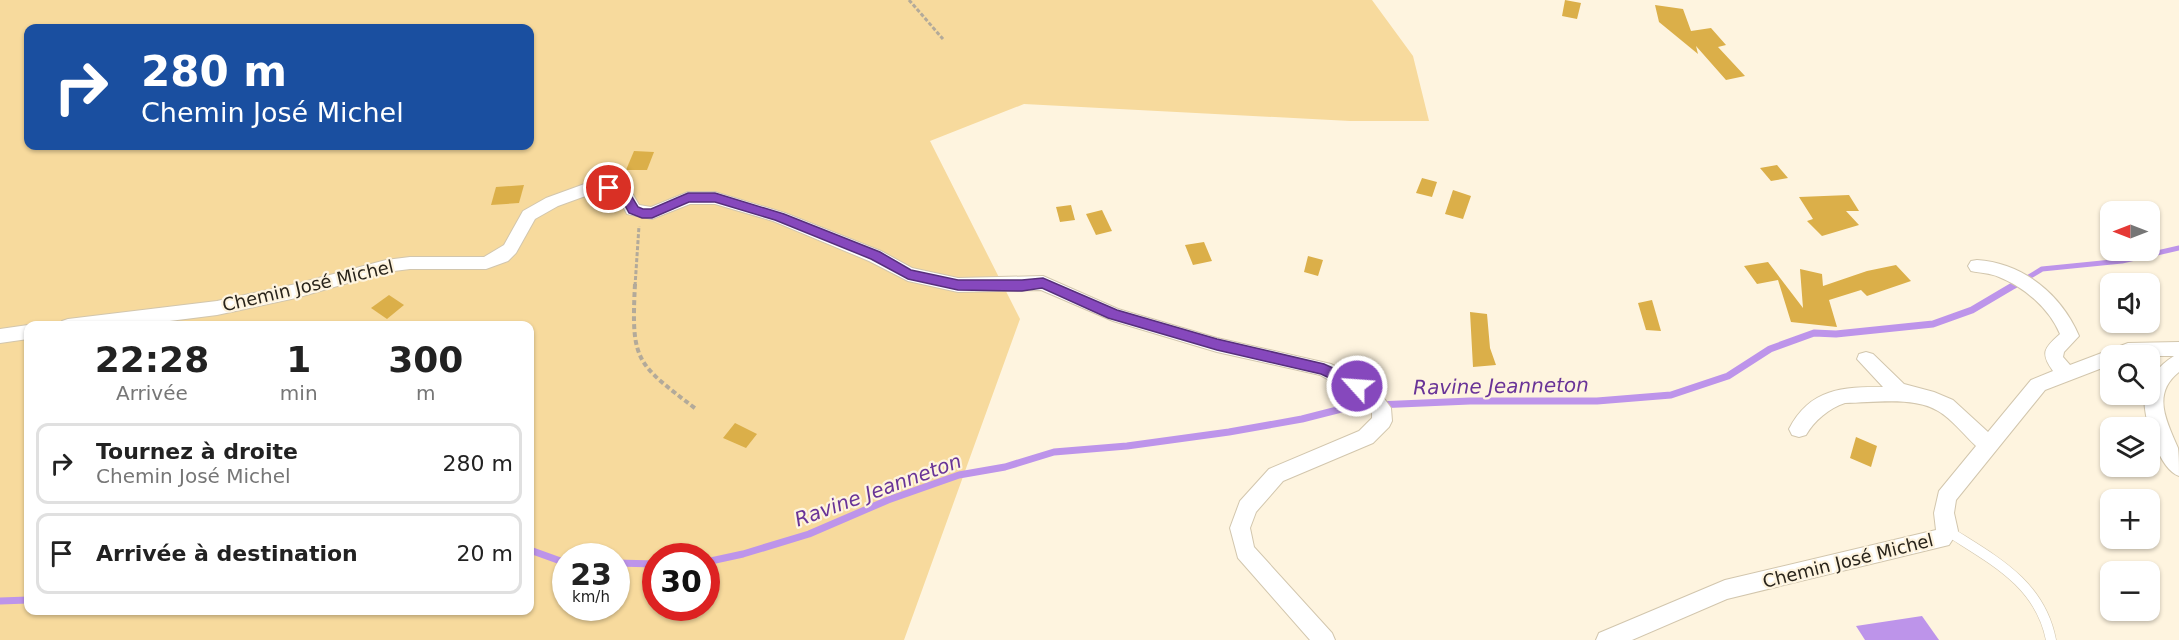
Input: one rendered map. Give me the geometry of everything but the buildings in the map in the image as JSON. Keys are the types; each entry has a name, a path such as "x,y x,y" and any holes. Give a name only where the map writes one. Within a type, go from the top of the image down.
{"street":[{"name":"Chemin José Michel","path":"109,321 217,308 296,291 386,266 410,263 486,263 502,256 510,249 529,215 552,202 590,188 609,188 625,195 633,210 642,213"},
{"path":"642,213 652,213 688,198 715,198 779,217 875,256 908,274 958,285 1043,283 1113,314 1217,345 1324,369 1357,386 1371,395 1381,408 1382,421 1366,437 1276,475 1247,507 1240,528 1245,551 1324,640"},
{"path":"1977,266 1989,265 2005,271 2031,288 2057,311 2067,325 2070,336 2055,349 2054,358 2066,374"},
{"path":"0,336 24,333"},
{"name":"Chemin José Michel","path":"2160,349 2179,349"},
{"path":"1866,359 1897,388 1910,395"},
{"name":"Chemin José Michel","path":"1607,640 1725,590 1942,538 1948,531 1944,513 1947,497 2038,385 2100,361"},
{"path":"2179,362 2171,366 2156,386 2152,414 2179,468"},
{"path":"1798,429 1805,419 1830,400 1845,395 1910,395 1927,397 1946,406 1989,445"}],"lane":[{"path":"1948,531 2018,578 2042,608 2051,640"}],"path":[{"path":"909,0 942,39"},
{"path":"642,213 638,231 633,325 636,349 642,363 657,379 696,409"}],"shaded area":[{"path":"0,0 1372,0 1413,56 1429,121 1350,121 1024,104 930,141 1020,319 904,640 0,640"},
{"path":"1922,616 1939,640 1865,640 1856,626"}],"waterway":[{"name":"Ravine Jeanneton","path":"2014,286 2042,269 2122,261 2179,248"},
{"name":"Ravine Jeanneton","path":"720,559 809,534 888,500 959,475 1005,467 1054,452 1127,446 1229,432 1302,419 1353,406 1470,401 1597,401 1671,395 1728,376 1770,349 1814,333 1836,334 1933,324 1972,310 2016,284"},
{"name":"Ravine Jeanneton","path":"534,551 552,558"},
{"name":"Ravine Jeanneton","path":"630,563 642,564"},
{"name":"Ravine Jeanneton","path":"0,601 24,600"}],"route":[{"path":"609,188 625,195 633,210 642,213 652,213 688,198 715,198 779,217 875,256 908,274 958,285 1043,283 1113,314 1217,345 1324,369 1357,386"}]}
